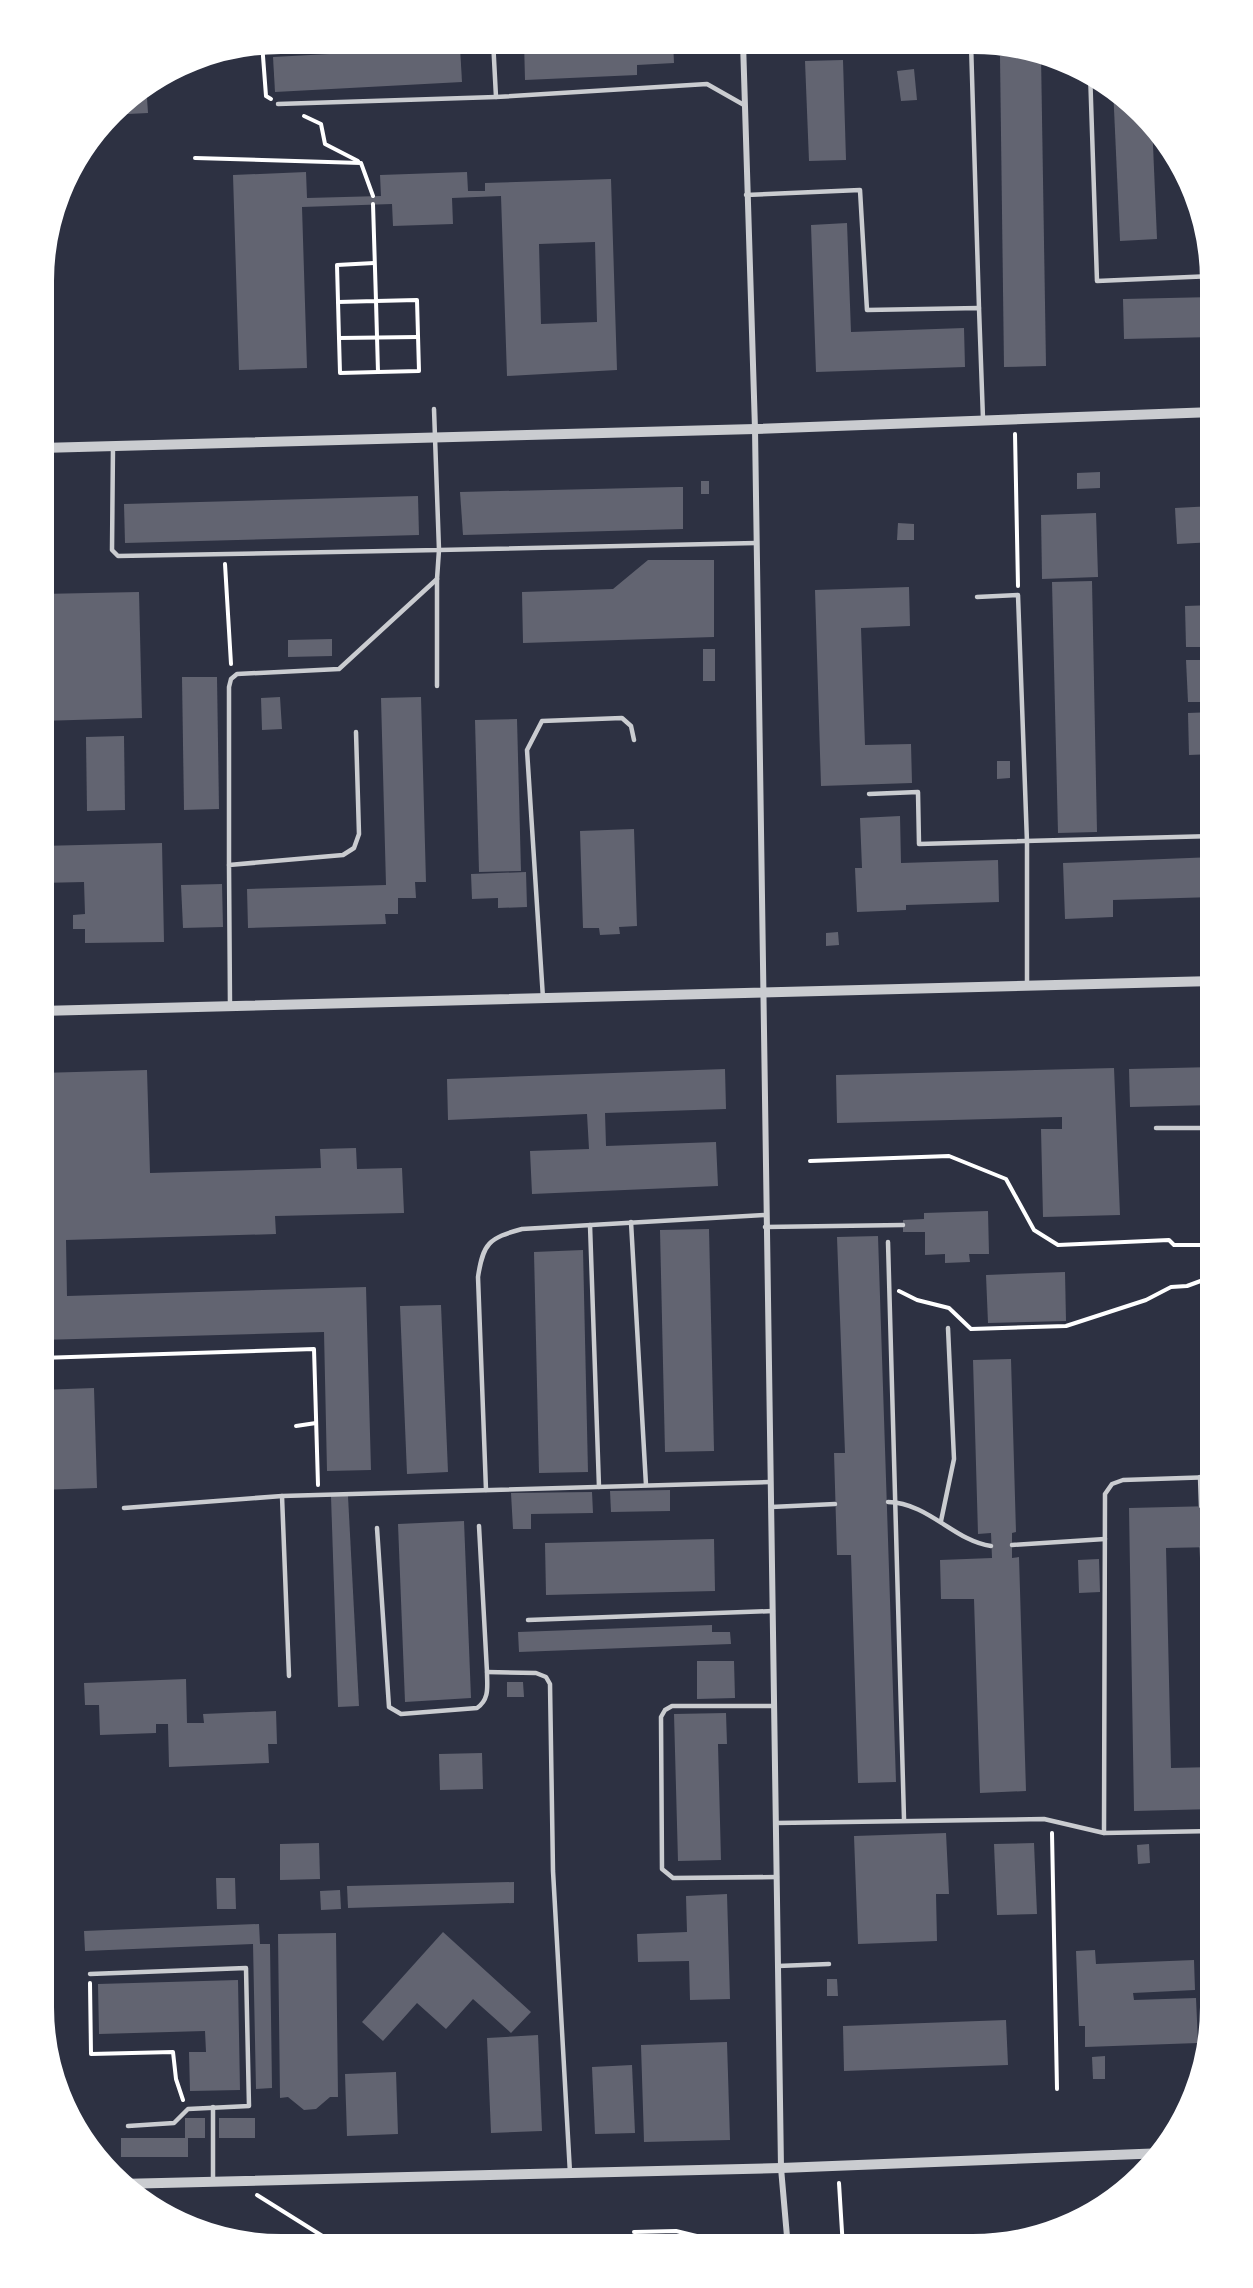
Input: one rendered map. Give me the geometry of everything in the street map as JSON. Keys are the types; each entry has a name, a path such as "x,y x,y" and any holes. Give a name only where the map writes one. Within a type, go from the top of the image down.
{"street":[{"path":"743,49 755,429 761,993 781,2168 787,2238"},
{"path":"50,448 755,429 1204,412"},
{"path":"50,1011 1204,981"},
{"path":"131,2184 781,2168 1151,2154"}],"lane":[{"path":"493,49 496,97"},
{"path":"971,49 982,419"},
{"path":"1090,81 1097,281 1204,276"},
{"path":"278,104 496,97 707,84 744,105"},
{"path":"746,195 860,190 867,310 979,308"},
{"path":"434,409 439,550 437,686"},
{"path":"113,446 112,550 118,556 756,543"},
{"path":"230,1006 229,687 231,679 237,674 339,669 437,579"},
{"path":"977,597 1018,595 1027,842 1027,986"},
{"path":"543,998 528,762 529,743 542,721 622,718 631,726 634,740"},
{"path":"229,865 343,855 354,848 358,834 356,732"},
{"path":"869,794 918,792 919,844 1204,836"},
{"path":"1156,1128 1204,1128"},
{"path":"486,1490 478,1277 482,1251 496,1236 522,1229 765,1215"},
{"path":"631,1222 646,1485"},
{"path":"590,1225 599,1487"},
{"path":"765,1227 903,1225"},
{"path":"888,1242 904,1819"},
{"path":"941,1521 954,1459 948,1328"},
{"path":"1200,1477 1201,1506"},
{"path":"1104,1833 1105,1494 1112,1484 1123,1480 1204,1477"},
{"path":"124,1508 282,1496 770,1482"},
{"path":"282,1496 289,1676"},
{"path":"888,1502 896,1502 927,1512 979,1544 991,1546"},
{"path":"771,1507 835,1504"},
{"path":"377,1528 389,1707 401,1714 477,1707 484,1703 487,1695 487,1672 479,1526"},
{"path":"1012,1545 1105,1539"},
{"path":"1202,1547 1204,1636"},
{"path":"528,1620 773,1611"},
{"path":"487,1672 536,1673 546,1677 550,1684 553,1871 570,2173"},
{"path":"774,1706 672,1706 665,1710 661,1716 662,1869 673,1878 777,1877"},
{"path":"776,1823 904,1819 1052,1821 1104,1833 1204,1831"},
{"path":"778,1966 829,1964"},
{"path":"90,1974 246,1968 249,2106 188,2109 174,2123 128,2126"},
{"path":"213,2107 213,2182"}],"path":[{"path":"195,158 361,163 373,196"},
{"path":"373,204 378,372"},
{"path":"338,302 417,300 418,370 340,373 338,302 337,265 374,263"},
{"path":"339,338 418,337"},
{"path":"1015,418 1018,595"},
{"path":"225,554 231,679"},
{"path":"810,1161 949,1156 1006,1179 1034,1230 1058,1245 1169,1240 1174,1245 1204,1245"},
{"path":"899,1280 899,1291 917,1300 949,1308 971,1329 1066,1326 1146,1300 1171,1287 1186,1286 1204,1280"},
{"path":"50,1358 314,1349 318,1495"},
{"path":"296,1426 316,1423"},
{"path":"1052,1821 1057,2089"},
{"path":"90,1974 92,2054 173,2052 176,2079 188,2109"},
{"path":"235,2182 324,2238"},
{"path":"839,2183 842,2238"},
{"path":"634,2232 676,2231 705,2238"}],"building":[{"path":"460,49 462,82 275,92 273,57"},
{"path":"524,49 673,49 674,63 637,65 637,75 525,80"},
{"path":"1025,55 1041,60 1046,366 1004,367 1000,56"},
{"path":"843,60 846,160 809,161 805,61"},
{"path":"914,69 917,100 901,101 897,71"},
{"path":"147,92 148,113 120,114"},
{"path":"1113,97 1136,117 1153,136 1157,239 1120,241"},
{"path":"306,172 307,198 381,196 380,175 467,172 468,191 485,191 485,183 611,179 617,370 507,376 501,196 452,198 453,224 393,226 392,204 302,207 307,368 239,370 233,175","holes":["595,242 597,322 541,324 539,244"]},
{"path":"847,223 851,332 964,328 965,367 816,372 811,225"},
{"path":"1204,297 1204,337 1124,339 1123,299"},
{"path":"1201,458 1204,458 1204,494 1203,494"},
{"path":"1100,472 1100,488 1077,489 1077,473"},
{"path":"701,481 709,481 709,494 701,494"},
{"path":"683,487 683,529 463,535 460,492"},
{"path":"418,496 419,535 125,543 124,504"},
{"path":"1204,506 1204,543 1177,544 1175,508"},
{"path":"1096,513 1098,577 1042,579 1041,515"},
{"path":"898,523 914,524 914,540 897,540"},
{"path":"648,560 714,560 714,637 523,643 522,592 613,589"},
{"path":"1092,581 1097,832 1058,833 1052,582"},
{"path":"909,587 910,626 861,628 865,745 911,744 912,783 821,786 815,590"},
{"path":"139,592 142,718 50,721 50,594"},
{"path":"1204,605 1204,647 1186,647 1185,606"},
{"path":"332,639 332,656 288,657 288,640"},
{"path":"703,649 715,649 715,681 703,681"},
{"path":"1186,660 1204,660 1204,702 1188,702"},
{"path":"182,677 217,677 219,809 184,810"},
{"path":"280,697 282,729 262,730 261,698"},
{"path":"421,697 426,882 415,882 416,898 398,898 398,914 385,914 386,924 248,928 247,889 386,885 381,698"},
{"path":"1204,712 1204,754 1189,755 1188,713"},
{"path":"517,719 521,871 479,872 475,720"},
{"path":"124,736 125,810 87,811 86,737"},
{"path":"997,761 1010,761 1010,778 997,779"},
{"path":"900,816 901,863 998,860 999,902 906,905 906,910 857,912 855,868 862,868 860,818"},
{"path":"634,829 637,926 619,927 620,934 600,935 599,928 583,928 580,831"},
{"path":"162,843 164,942 85,943 85,929 73,929 73,915 85,914 84,882 50,883 50,846"},
{"path":"1204,857 1204,897 1113,900 1113,917 1065,919 1063,863"},
{"path":"526,872 527,907 498,908 498,898 472,899 471,874"},
{"path":"222,884 223,927 183,928 181,885"},
{"path":"838,932 839,945 826,946 826,933"},
{"path":"1204,1067 1204,1105 1130,1107 1129,1069"},
{"path":"1114,1068 1120,1215 1043,1217 1041,1129 1062,1129 1062,1117 837,1123 836,1075"},
{"path":"725,1069 726,1109 605,1113 606,1146 716,1142 718,1186 532,1194 530,1151 589,1149 587,1114 448,1120 447,1079"},
{"path":"147,1070 150,1173 321,1168 320,1149 356,1148 357,1169 402,1168 404,1213 275,1216 276,1234 66,1240 67,1296 366,1287 371,1470 327,1471 324,1332 50,1340 50,1073"},
{"path":"988,1211 989,1254 969,1254 970,1262 945,1263 945,1254 925,1255 925,1232 903,1232 903,1220 924,1219 924,1213"},
{"path":"709,1229 714,1451 665,1452 660,1230"},
{"path":"878,1236 896,1782 858,1783 851,1555 837,1555 834,1453 845,1453 837,1237"},
{"path":"583,1250 588,1472 539,1473 534,1252"},
{"path":"1065,1272 1066,1321 988,1323 986,1275"},
{"path":"441,1305 448,1472 407,1474 400,1306"},
{"path":"1011,1359 1016,1532 1012,1533 1012,1558 1019,1557 1026,1791 980,1793 974,1599 941,1599 940,1560 992,1558 991,1533 978,1534 973,1360"},
{"path":"94,1388 97,1488 50,1490 50,1390"},
{"path":"670,1490 670,1511 611,1512 610,1491"},
{"path":"592,1492 593,1513 531,1514 531,1529 513,1529 511,1493"},
{"path":"331,1496 348,1496 359,1706 338,1707"},
{"path":"1204,1506 1204,1547 1166,1548 1171,1768 1204,1767 1204,1809 1134,1811 1129,1508"},
{"path":"464,1521 471,1698 405,1702 398,1524"},
{"path":"714,1539 715,1591 546,1595 545,1543"},
{"path":"1099,1559 1100,1592 1079,1593 1078,1560"},
{"path":"712,1625 712,1632 730,1632 731,1644 519,1652 518,1632"},
{"path":"697,1661 734,1661 735,1698 697,1699"},
{"path":"186,1679 187,1723 204,1723 203,1714 276,1711 277,1744 268,1744 269,1763 169,1767 168,1724 156,1724 156,1733 100,1735 99,1705 85,1705 84,1683"},
{"path":"507,1682 523,1682 524,1697 507,1697"},
{"path":"726,1713 727,1744 718,1744 721,1860 678,1861 674,1714"},
{"path":"482,1753 483,1789 440,1790 439,1754"},
{"path":"946,1833 949,1894 936,1894 937,1941 858,1944 854,1836"},
{"path":"319,1843 320,1879 280,1880 280,1844"},
{"path":"1034,1843 1037,1914 997,1915 994,1844"},
{"path":"1149,1844 1150,1863 1138,1864 1137,1845"},
{"path":"216,1878 235,1878 236,1909 217,1909"},
{"path":"514,1882 514,1903 348,1908 347,1886"},
{"path":"340,1890 341,1909 321,1910 320,1891"},
{"path":"727,1894 730,1999 690,2000 689,1961 638,1962 637,1934 687,1932 686,1896"},
{"path":"259,1924 260,1944 270,1944 272,2088 256,2089 253,1944 85,1951 84,1931"},
{"path":"443,1932 531,2012 511,2033 473,1999 446,2029 417,2003 383,2041 362,2022"},
{"path":"336,1933 338,2097 330,2097 316,2109 304,2110 288,2097 280,2098 278,1934"},
{"path":"1095,1950 1096,1964 1194,1960 1195,1990 1133,1993 1134,2000 1196,1998 1198,2043 1085,2047 1085,2026 1079,2026 1076,1951"},
{"path":"827,1979 837,1979 838,1996 827,1996"},
{"path":"238,1980 240,2090 190,2091 189,2052 206,2052 205,2031 99,2034 98,1984"},
{"path":"1006,2020 1008,2065 844,2071 843,2026"},
{"path":"538,2035 542,2131 491,2133 487,2038"},
{"path":"727,2042 730,2140 644,2142 641,2045"},
{"path":"1105,2056 1105,2079 1093,2079 1092,2057"},
{"path":"632,2065 635,2133 595,2134 592,2067"},
{"path":"396,2072 398,2134 347,2136 345,2074"},
{"path":"185,2118 205,2118 205,2138 188,2138 188,2157 121,2157 121,2138 185,2138"},
{"path":"219,2118 255,2118 255,2138 219,2138"}]}
